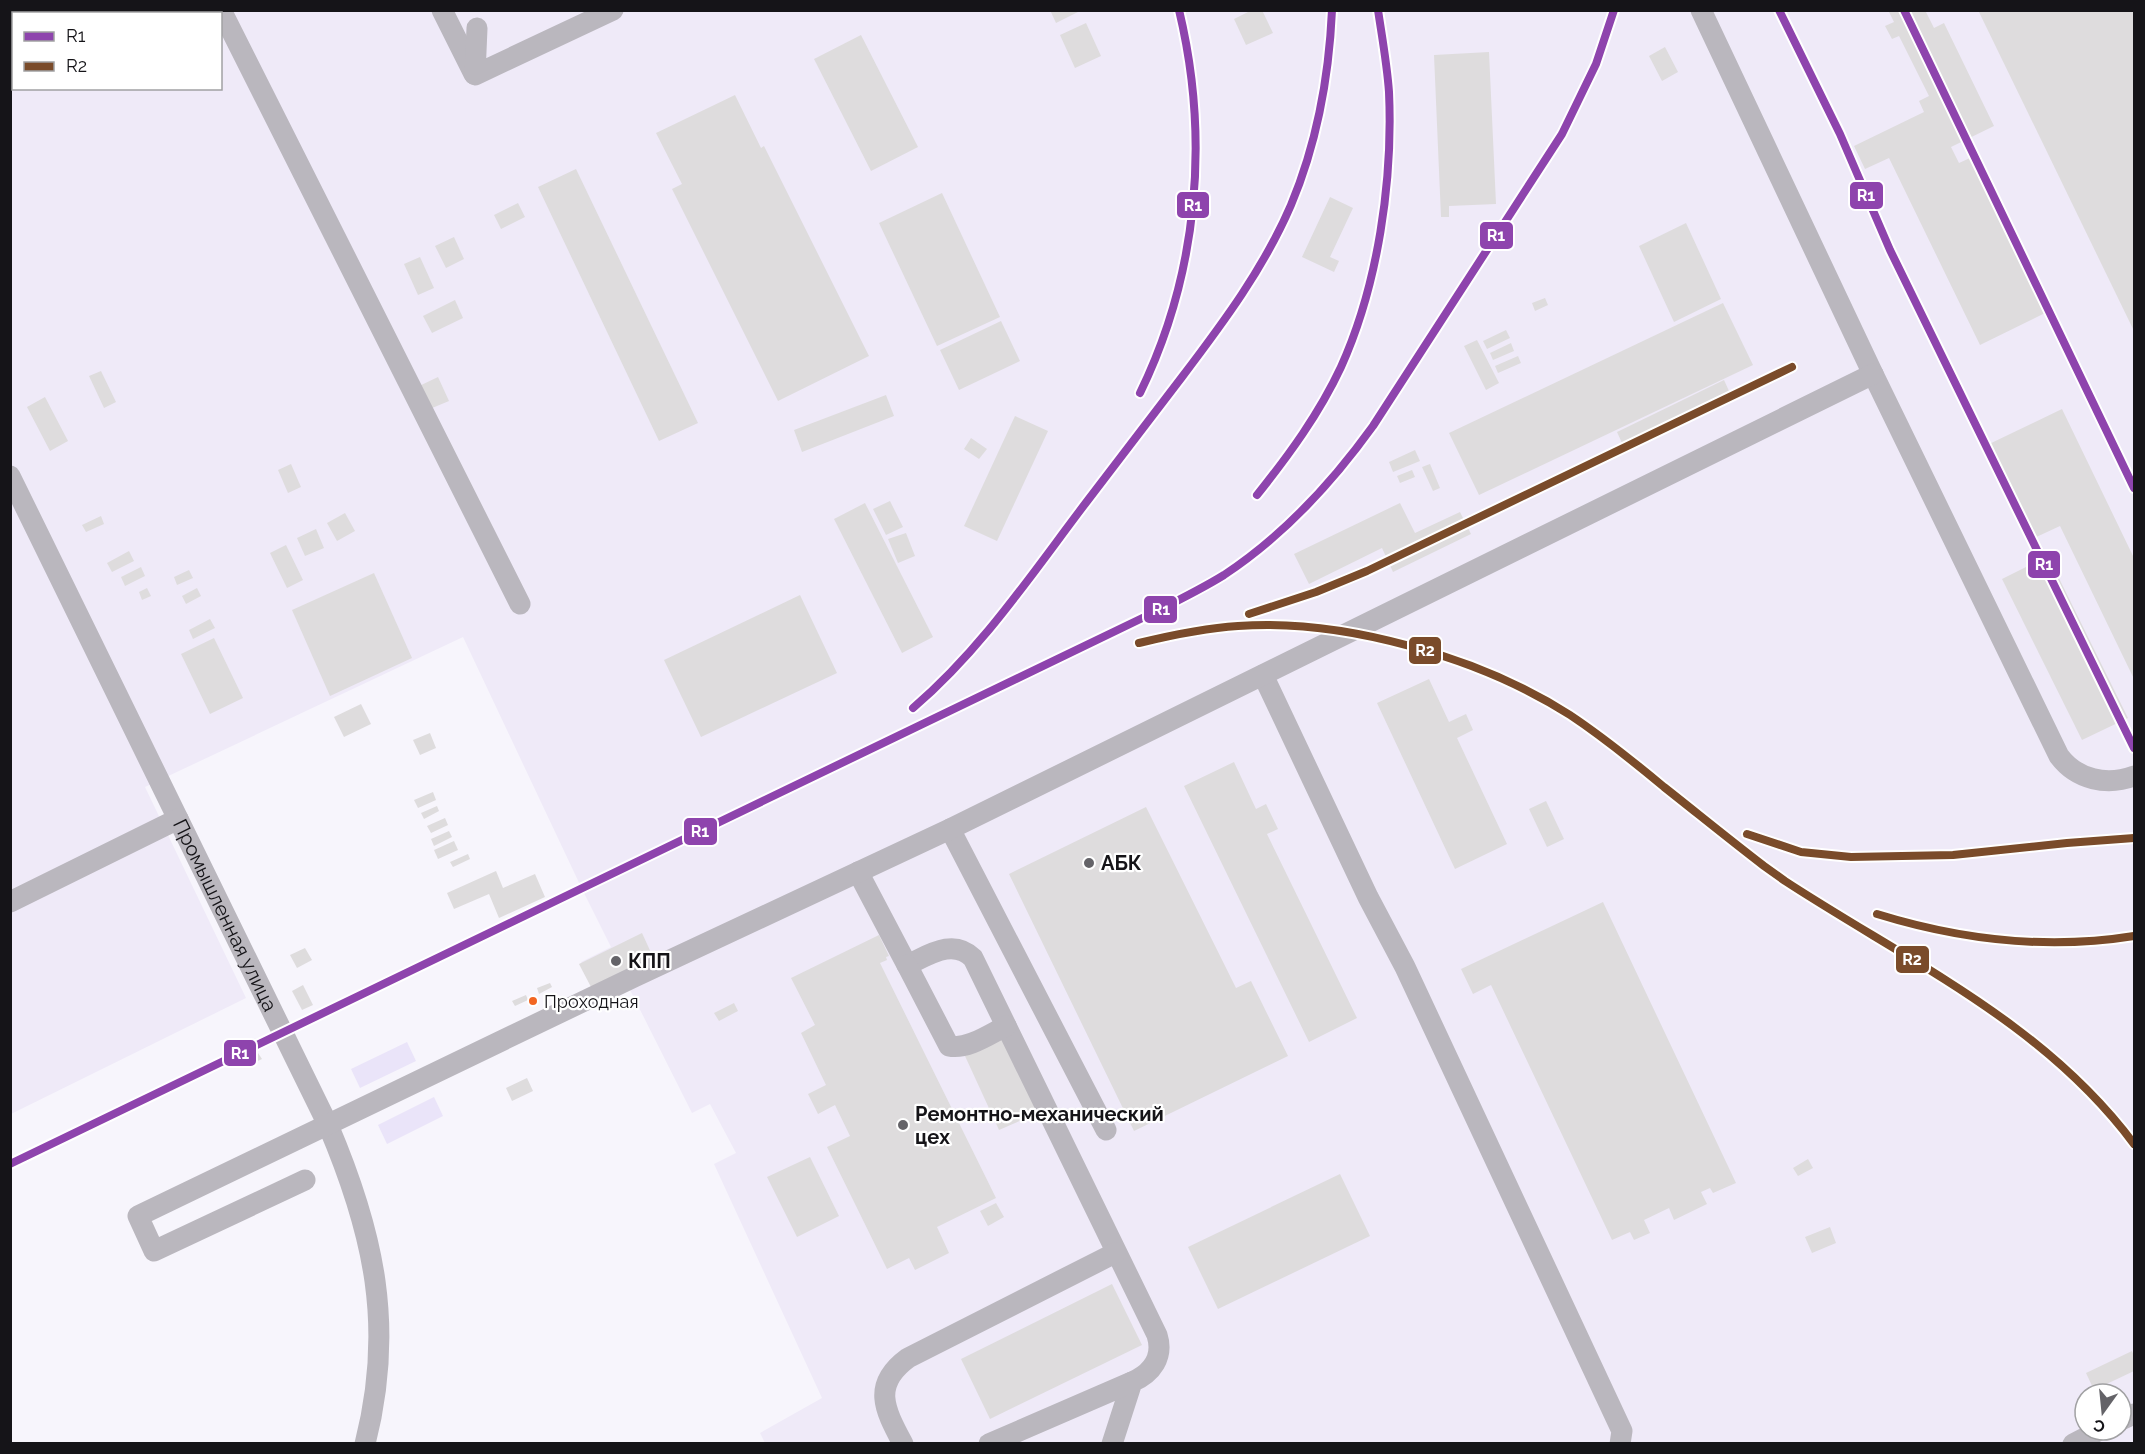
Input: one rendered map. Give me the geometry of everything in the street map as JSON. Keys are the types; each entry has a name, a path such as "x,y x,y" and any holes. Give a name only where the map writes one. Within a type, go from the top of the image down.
{"street":[{"path":"221,10 519,604"},
{"path":"442,10 475,75"},
{"path":"475,75 613,10"},
{"path":"1701,10 1873,374 2059,756 2072,770 2090,778 2108,781 2134,776"},
{"path":"475,75 477,28"},
{"path":"305,1180 154,1251 138,1216 634,976 950,829 1873,374"},
{"name":"Промышленная улица","path":"10,476 328,1125 355,1194 375,1272 380,1333 378,1371 365,1443"},
{"path":"1263,675 1368,897 1405,967 1617,1420 1622,1431 1620,1443"},
{"path":"10,902 178,819"},
{"path":"950,829 1106,1130"},
{"path":"858,872 949,1046 967,1044 1006,1026"},
{"path":"907,965 951,947 964,950 973,958 1159,1342 1157,1358 1152,1368 1141,1378 989,1443"},
{"path":"903,1443 884,1403 887,1381 899,1364 1115,1253"},
{"path":"1112,1443 1132,1382"}],"shaded area":[{"path":"11,11 2134,11 2134,1443 765,1443 760,1433 822,1398 714,1164 736,1153 710,1104 692,1113 618,966 590,980 581,962 611,947 463,637 145,787 246,998 11,1114"},
{"path":"407,1042 416,1061 360,1088 351,1069"},
{"path":"434,1097 443,1116 387,1144 378,1125"}],"building":[{"path":"1050,10 1082,10 1056,23"},
{"path":"1252,10 1262,10 1273,33 1246,45 1234,19"},
{"path":"1888,10 1925,10 1934,28 1944,23 1994,126 1951,147 1959,163 1970,158 2045,313 1980,345 1889,158 1865,169 1854,146 1924,112 1919,101 1929,96 1899,36 1892,39 1885,26 1894,22"},
{"path":"1978,10 2134,10 2134,331"},
{"path":"1086,23 1101,56 1075,68 1060,35"},
{"path":"861,35 918,147 871,171 814,59"},
{"path":"1665,47 1678,72 1662,81 1649,56"},
{"path":"1489,52 1496,204 1449,206 1449,217 1441,217 1434,55"},
{"path":"735,95 761,148 764,146 869,356 778,401 672,189 682,184 656,133"},
{"path":"576,169 698,423 659,441 538,187"},
{"path":"942,193 1000,317 937,346 879,223"},
{"path":"1330,197 1353,208 1330,257 1339,261 1334,272 1302,257"},
{"path":"518,203 525,217 501,229 494,215"},
{"path":"1686,223 1721,299 1674,322 1639,246"},
{"path":"454,237 464,259 446,268 435,246"},
{"path":"420,257 434,288 418,295 404,264"},
{"path":"1545,298 1548,305 1535,311 1532,303"},
{"path":"455,300 463,318 432,333 423,316"},
{"path":"1723,303 1753,365 1479,495 1449,433"},
{"path":"1001,321 1020,361 959,390 940,350"},
{"path":"1506,330 1510,338 1487,349 1483,341"},
{"path":"1477,340 1499,383 1486,390 1464,346"},
{"path":"1511,343 1514,351 1493,360 1490,353"},
{"path":"1518,356 1521,363 1498,373 1495,366"},
{"path":"101,371 116,402 104,408 89,376"},
{"path":"438,377 449,401 425,411 415,388"},
{"path":"1724,380 1729,391 1622,443 1617,432"},
{"path":"886,395 894,416 802,452 794,430"},
{"path":"45,397 68,441 50,451 27,407"},
{"path":"2062,409 2134,558 2134,679 2060,526 2030,540 1985,446"},
{"path":"1015,416 1048,431 997,541 964,526"},
{"path":"971,438 987,449 979,459 964,449"},
{"path":"1415,450 1420,461 1393,472 1389,462"},
{"path":"291,464 301,487 288,493 278,470"},
{"path":"1430,464 1440,488 1433,491 1422,467"},
{"path":"1412,470 1415,477 1400,483 1397,476"},
{"path":"890,501 903,527 886,535 873,509"},
{"path":"865,503 933,637 902,653 834,519"},
{"path":"1400,503 1415,533 1460,512 1471,534 1393,572 1382,548 1309,584 1294,554"},
{"path":"345,513 355,531 337,541 327,523"},
{"path":"101,516 104,524 86,532 82,525"},
{"path":"316,529 324,548 305,556 297,538"},
{"path":"906,533 915,556 898,563 888,539"},
{"path":"286,545 303,580 287,588 270,553"},
{"path":"129,551 134,561 112,572 107,563"},
{"path":"2048,556 2128,718 2082,740 2002,579"},
{"path":"141,567 145,576 125,586 121,577"},
{"path":"189,570 193,578 177,585 174,577"},
{"path":"374,573 412,658 330,696 292,610"},
{"path":"147,588 151,596 142,600 139,592"},
{"path":"197,588 201,596 186,604 182,596"},
{"path":"800,595 837,673 701,737 664,660"},
{"path":"210,619 215,628 193,639 189,630"},
{"path":"214,638 243,698 210,714 181,654"},
{"path":"1429,679 1449,722 1466,714 1473,730 1457,738 1507,844 1455,869 1377,703"},
{"path":"361,704 371,724 344,737 334,717"},
{"path":"430,733 436,748 420,755 413,740"},
{"path":"1234,762 1256,809 1266,804 1278,829 1267,834 1357,1018 1309,1042 1184,786"},
{"path":"433,792 436,800 418,808 414,800"},
{"path":"1546,801 1564,839 1547,847 1529,809"},
{"path":"437,806 439,811 424,819 421,813"},
{"path":"1146,807 1236,988 1251,981 1288,1056 1134,1131 1009,874"},
{"path":"445,818 448,825 431,833 427,826"},
{"path":"449,831 452,837 434,846 431,839"},
{"path":"454,841 458,850 438,859 434,850"},
{"path":"468,854 470,859 453,867 450,862"},
{"path":"496,871 503,888 535,874 545,897 499,918 489,894 454,909 447,893"},
{"path":"1603,902 1736,1183 1713,1193 1710,1188 1701,1192 1707,1204 1674,1220 1669,1208 1644,1220 1650,1233 1634,1240 1630,1232 1612,1240 1491,985 1473,994 1461,969"},
{"name":"КПП","path":"642,933 653,957 591,987 579,964"},
{"name":"Ремонтно-механический цех","path":"879,935 889,956 886,957 887,960 880,963 996,1198 937,1227 949,1253 915,1270 909,1258 887,1269 827,1147 850,1136 835,1105 818,1114 808,1094 826,1085 801,1033 815,1025 791,978"},
{"path":"305,948 312,960 297,968 290,955"},
{"path":"550,983 552,987 539,994 537,988"},
{"path":"303,985 313,1005 302,1010 292,991"},
{"path":"526,995 528,1000 515,1006 512,1001"},
{"path":"734,1003 738,1011 719,1021 714,1013"},
{"path":"1004,1038 1038,1113 999,1130 965,1056"},
{"path":"258,1053 262,1059 247,1066 244,1060"},
{"path":"527,1078 533,1091 512,1101 506,1088"},
{"path":"810,1157 839,1216 797,1237 767,1177"},
{"path":"1808,1159 1813,1168 1798,1176 1793,1168"},
{"path":"1340,1174 1370,1236 1218,1309 1188,1247"},
{"path":"996,1203 1004,1217 988,1226 980,1211"},
{"path":"1830,1227 1836,1243 1812,1253 1805,1237"},
{"path":"1112,1284 1142,1345 990,1419 961,1359"},
{"path":"2132,1351 2134,1371 2111,1382 2090,1382 2086,1373"}],"transit line":[{"name":"R1","path":"1140,393 1160,348 1175,301 1186,254 1193,205 1196,156 1194,108 1189,59 1179,10"},
{"name":"R1","path":"913,708 985,635 1197,357 1255,273 1291,205 1308,158 1325,85 1332,10"},
{"name":"R1","path":"1257,495 1303,434 1341,367 1365,302 1374,267 1385,197 1390,126 1388,82 1378,10"},
{"name":"R1","path":"10,1164 1159,610 1216,580 1246,560 1305,507 1341,468 1373,426 1562,134 1596,64 1614,10"},
{"name":"R1","path":"1779,10 1840,134 1890,250 2134,748"},
{"name":"R1","path":"1904,10 2134,488"},
{"name":"R2","path":"1249,614 1316,592 1367,571 1792,367"},
{"name":"R2","path":"1139,643 1188,632 1238,626 1279,625 1322,629 1410,646 1454,660 1535,694 1570,715 1606,741 1785,881 1972,997 2016,1029 2059,1063 2098,1101 2134,1144"},
{"name":"R2","path":"1747,834 1801,852 1851,857 1953,855 2134,838"},
{"name":"R2","path":"1877,914 1940,930 2004,940 2069,942 2134,936"}],"place":[{"name":"АБК","path":"1089,863"},
{"name":"КПП","path":"616,961"},
{"name":"Проходная","path":"533,1001"},
{"name":"Ремонтно-механический цех","path":"903,1125"}]}
